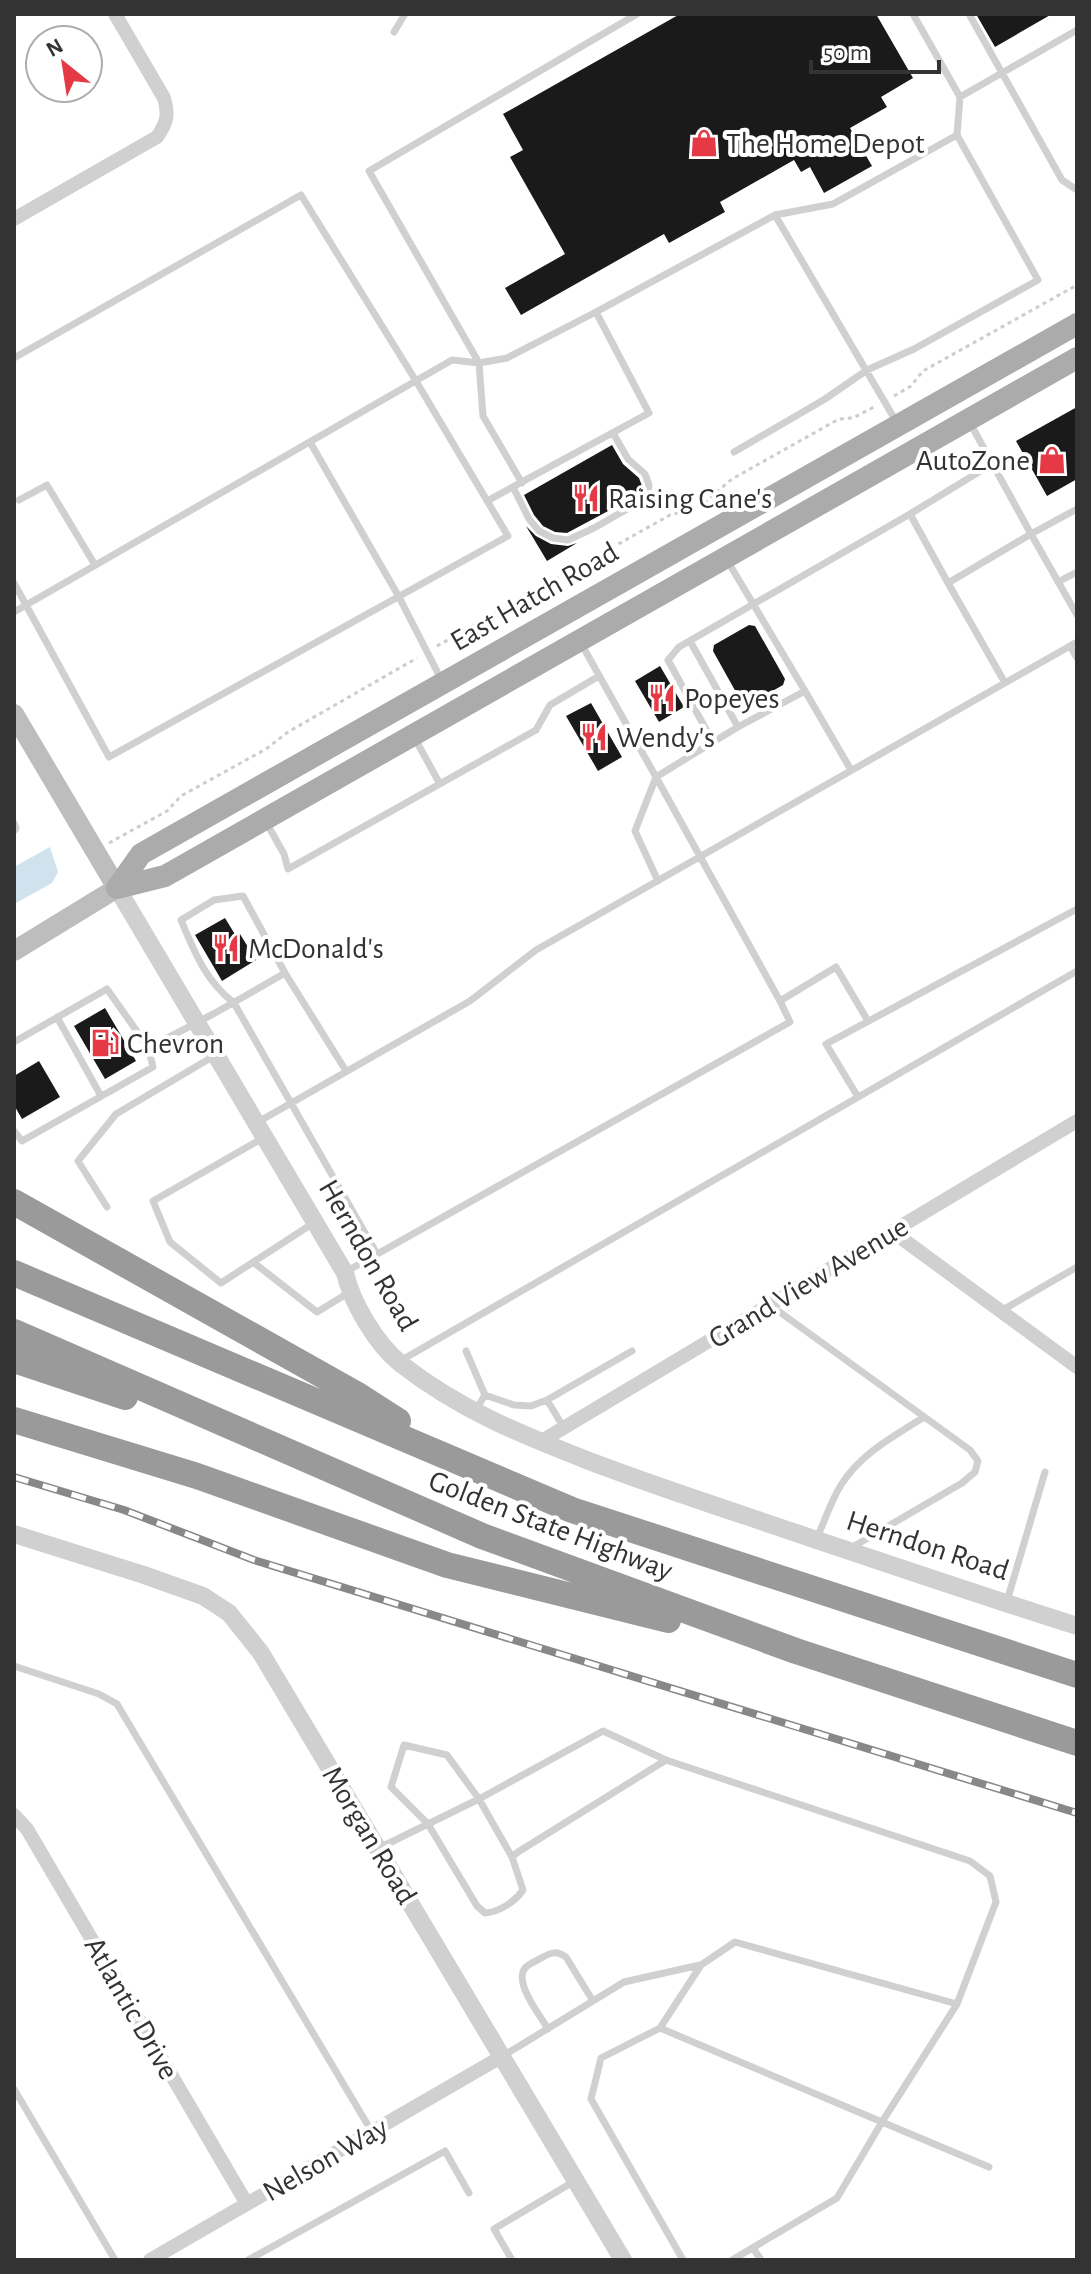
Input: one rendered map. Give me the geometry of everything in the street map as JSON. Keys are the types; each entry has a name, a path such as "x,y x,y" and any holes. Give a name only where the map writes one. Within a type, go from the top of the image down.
{"highway":[{"path":"14,1202 356,1394 469,1466"},
{"name":"Golden State Highway","path":"14,1273 572,1510 1077,1675"},
{"name":"Golden State Highway","path":"14,1332 482,1536 796,1651 1077,1743"},
{"path":"14,1360 283,1449"},
{"path":"14,1420 197,1476 447,1565 796,1651"}],"main road":[{"name":"East Hatch Road","path":"117,888 141,854 1077,324"},
{"name":"East Hatch Road","path":"14,951 117,888 165,876 1077,358"},
{"name":"Herndon Road","path":"14,714 117,888"}],"street":[{"path":"14,219 157,137 167,121 168,109 164,98 115,14"},
{"name":"Herndon Road","path":"117,888 345,1273 350,1292 379,1340 398,1362 474,1413 540,1442 667,1490 1077,1626"},
{"name":"Grand View Avenue","path":"540,1442 1077,1121"},
{"path":"893,1232 1077,1367"},
{"name":"Morgan Road","path":"14,1534 203,1596 229,1613 261,1653 623,2260"},
{"name":"Atlantic Drive","path":"14,1815 27,1829 247,2204"},
{"name":"Nelson Way","path":"150,2260 501,2057"}],"lane":[{"path":"394,32 405,14"},
{"path":"522,483 483,416 479,363 369,171 637,14"},
{"path":"734,452 825,399 867,370 914,349 1038,280 957,135 960,97 913,14"},
{"path":"969,14 1062,180 1077,190"},
{"path":"960,97 1077,30"},
{"path":"14,612 452,360 479,363 507,358 775,215 833,204 957,135"},
{"path":"14,358 301,195 508,536 109,757 14,583"},
{"path":"775,215 898,425"},
{"path":"487,501 649,413 596,312"},
{"path":"968,420 1077,615"},
{"path":"513,487 529,519 539,531 553,538 568,540 585,533 643,500 648,492 645,474 628,459 613,433"},
{"path":"310,442 399,597 443,682"},
{"path":"713,742 668,660 679,647 992,464"},
{"path":"19,500 47,485 95,565"},
{"path":"948,583 1077,509"},
{"path":"910,514 1005,683"},
{"path":"725,557 851,770"},
{"path":"1058,582 1077,572"},
{"path":"345,1273 790,1022 580,640"},
{"path":"690,641 738,727"},
{"path":"315,1222 221,1283 170,1242 153,1201 260,1130 290,1103 470,1001 536,950 1074,644 1077,658"},
{"path":"264,820 284,854 288,869 536,730 550,705 599,676"},
{"path":"658,881 635,831 656,777 805,691"},
{"path":"413,735 440,784"},
{"path":"14,823 14,831"},
{"path":"346,1071 285,973 243,896 214,900 181,920 196,957 217,989 234,1003 377,1254"},
{"path":"858,1097 826,1044 1077,909"},
{"path":"780,1001 836,967 868,1021"},
{"path":"398,1362 1077,971"},
{"path":"148,1047 198,1025 285,973"},
{"path":"14,1042 107,989 148,1047 153,1067 22,1141 14,1131"},
{"path":"57,1017 101,1096"},
{"path":"107,1207 78,1161 116,1114 216,1055"},
{"path":"253,1262 317,1312 350,1292"},
{"path":"1001,1311 1077,1267"},
{"path":"770,1305 970,1450 978,1461 975,1472 962,1483 847,1550"},
{"path":"466,1351 485,1395 514,1405 531,1406 632,1351"},
{"path":"474,1413 485,1395"},
{"path":"547,1400 564,1428"},
{"path":"816,1540 840,1486 855,1467 871,1451 924,1417"},
{"path":"1007,1603 1045,1472"},
{"path":"14,1666 99,1694 117,1704 372,2132"},
{"path":"379,1848 479,1799 603,1731 666,1760 970,1861 990,1876 996,1902 957,2004 837,2198 732,2260"},
{"path":"404,1745 447,1755 479,1799 512,1857 523,1890 518,1898 494,1912 485,1913 477,1906 428,1824 391,1787 404,1745"},
{"path":"512,1857 666,1760"},
{"path":"501,2057 624,1982 701,1965 735,1942 957,2004"},
{"path":"548,2029 523,1987 521,1977 525,1968 551,1952 559,1953 566,1957 593,2001"},
{"path":"683,2260 591,2099 601,2058 660,2028 701,1965"},
{"path":"660,2028 989,2167"},
{"path":"14,2089 115,2260"},
{"path":"248,2260 445,2151 469,2193"},
{"path":"512,2260 494,2229 575,2181"},
{"path":"753,2248 761,2260"}],"path":[{"path":"96,851 167,811 181,796 266,749 288,732 426,652 670,515 693,509 732,479 839,419 857,416 885,401 911,386 923,371 1077,285"}],"water":[{"path":"50,847 58,872 52,883 14,904 14,867"}],"building":[{"name":"The Home Depot","path":"680,14 876,14 913,78 881,97 887,107 850,128 872,166 824,193 810,167 801,172 794,160 720,202 725,212 669,243 664,234 521,315 505,288 565,254 510,157 523,150 503,114"},
{"path":"976,14 1052,14 995,47"},
{"name":"AutoZone","path":"1077,407 1077,479 1047,496 1016,441"},
{"name":"Raising Cane's","path":"612,445 623,464 639,478 642,486 638,495 567,533 543,526 524,495"},
{"path":"526,526 551,544 568,546 577,543 547,561"},
{"path":"749,625 755,626 785,679 783,685 748,705 742,703 713,651 714,645"},
{"name":"Popeyes","path":"660,666 684,707 659,722 635,681"},
{"name":"Wendy's","path":"591,703 622,757 598,771 566,716"},
{"name":"McDonald's","path":"225,918 236,936 240,934 256,960 222,981 195,935"},
{"name":"Chevron","path":"105,1008 136,1061 105,1079 74,1026"},
{"path":"39,1061 60,1097 22,1119 14,1105 14,1076"}],"railway":[{"path":"14,1477 124,1510 254,1560 1077,1813"}],"place":[{"name":"The Home Depot","path":"704,143"},
{"name":"AutoZone","path":"1052,460"},
{"name":"Raising Cane's","path":"586,498"},
{"name":"Popeyes","path":"662,698"},
{"name":"Wendy's","path":"594,737"},
{"name":"McDonald's","path":"226,948"},
{"name":"Chevron","path":"105,1043"}]}
